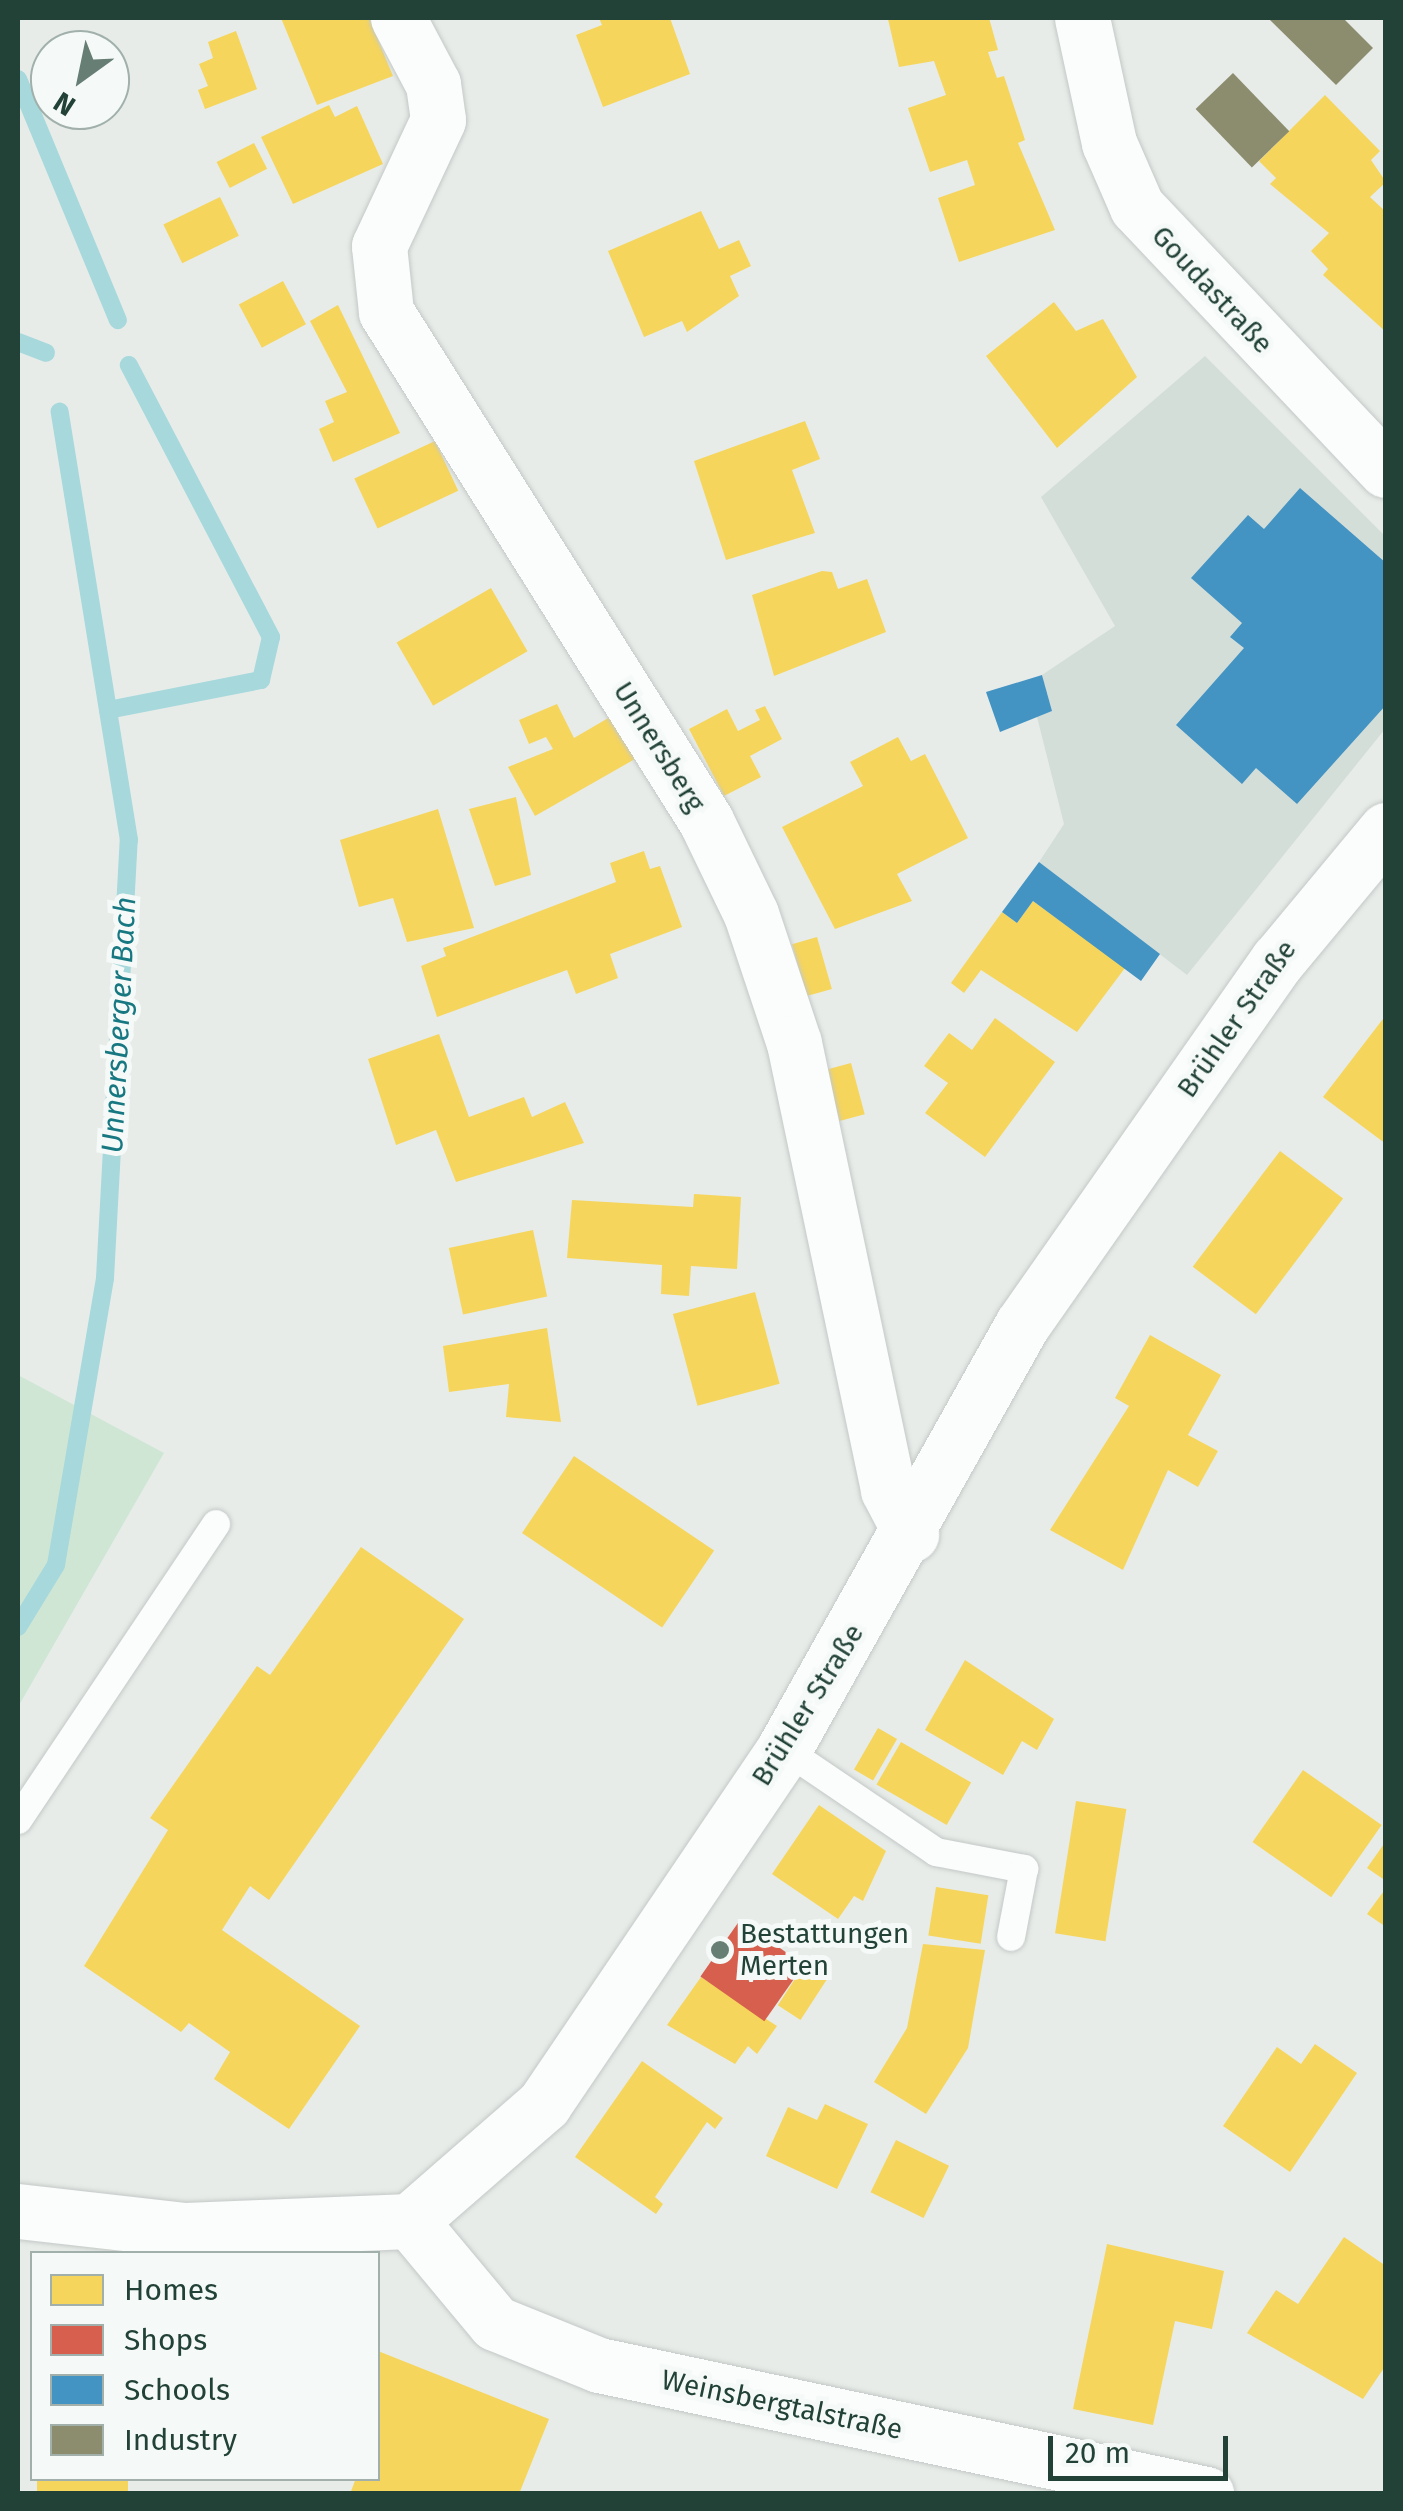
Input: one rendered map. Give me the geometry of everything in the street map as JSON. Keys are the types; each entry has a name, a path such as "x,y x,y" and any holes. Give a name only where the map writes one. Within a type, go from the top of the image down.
{"street":[{"name":"Unnersberg","path":"398,18 433,84 438,120 379,246 386,312 706,821 751,914 794,1043 888,1490 911,1534"},
{"name":"Goudastraße","path":"1082,18 1109,142 1137,207 1386,470"},
{"name":"Brühler Straße","path":"410,2221 544,2104 784,1748 911,1534 1022,1325 1278,960 1386,830"},
{"path":"18,2211 185,2230 410,2221"},
{"name":"Weinsbergtalstraße","path":"410,2221 495,2322 599,2365 1206,2494"}],"lane":[{"path":"18,1820 216,1524"},
{"path":"784,1748 936,1852 1024,1869 1011,1937"}],"shaded area":[{"path":"1205,356 1385,536 1385,729 1187,975 1039,862 1064,824 1037,717 1052,711 1042,675 1115,626 1041,497"}],"green space":[{"path":"18,1375 164,1453 18,1707"}],"building: Homes":[{"path":"281,18 369,18 393,76 317,105"},
{"path":"599,18 670,18 690,74 603,107 576,35 602,25"},
{"path":"989,18 998,50 988,52 997,78 1004,76 1025,140 1018,143 1055,230 959,262 938,198 975,185 967,160 930,172 908,108 946,95 934,61 899,67 888,19"},
{"path":"236,31 257,89 205,109 198,90 208,86 199,64 213,58 208,42"},
{"path":"1325,95 1380,151 1371,160 1386,182 1370,197 1386,212 1386,332 1323,275 1328,269 1311,251 1329,233 1270,184 1276,178 1259,161"},
{"path":"329,105 335,117 357,106 383,164 293,204 261,137"},
{"path":"254,143 267,169 230,188 217,162"},
{"path":"220,197 239,236 182,263 163,225"},
{"path":"701,211 719,249 739,240 751,266 730,276 739,296 687,332 682,321 644,337 608,251"},
{"path":"283,281 306,324 262,348 239,304"},
{"path":"1054,302 1076,331 1103,319 1137,377 1057,448 986,356"},
{"path":"338,305 400,433 333,462 319,429 334,422 325,401 347,392 310,321"},
{"path":"805,421 820,459 792,470 815,533 726,560 694,461"},
{"path":"435,441 458,491 378,528 354,479"},
{"path":"822,571 832,572 838,589 867,579 886,632 774,676 752,595"},
{"path":"491,588 528,651 433,706 397,642"},
{"path":"557,704 574,738 610,717 635,759 535,816 508,767 553,749 546,737 529,744 519,720"},
{"path":"765,706 782,739 750,756 761,777 724,796 689,729 727,709 738,731 760,720 755,710"},
{"path":"898,737 911,761 925,754 968,838 897,874 912,901 835,929 782,827 863,786 850,762"},
{"path":"516,797 531,875 495,886 469,809"},
{"path":"438,809 474,928 407,942 393,898 359,907 340,840"},
{"path":"644,851 650,869 660,866 682,927 610,954 618,978 576,994 567,970 437,1017 421,966 446,956 443,948 616,882 610,863"},
{"path":"1033,901 1125,968 1077,1032 981,970 964,993 951,983 1002,912 1017,923"},
{"path":"817,937 832,989 807,996 792,944"},
{"path":"1386,1015 1386,1144 1323,1097"},
{"path":"995,1018 1055,1062 985,1157 925,1113 948,1083 924,1066 949,1033 972,1050"},
{"path":"439,1034 469,1117 524,1097 532,1117 565,1102 584,1143 456,1182 436,1130 396,1145 368,1059"},
{"path":"851,1063 865,1114 840,1121 826,1070"},
{"path":"1280,1151 1343,1199 1256,1314 1193,1267"},
{"path":"694,1194 741,1197 737,1269 691,1266 689,1296 661,1294 662,1265 567,1258 572,1200 693,1207"},
{"path":"533,1230 547,1297 463,1314 449,1248"},
{"path":"755,1292 780,1384 697,1406 673,1314"},
{"path":"547,1328 561,1422 506,1417 509,1384 449,1392 443,1346"},
{"path":"1150,1335 1221,1375 1188,1435 1218,1451 1198,1487 1168,1470 1123,1570 1050,1530 1129,1406 1115,1398"},
{"path":"574,1456 714,1551 662,1628 522,1533"},
{"path":"361,1547 464,1619 269,1900 250,1886 222,1930 360,2026 289,2129 214,2079 230,2052 189,2023 181,2032 84,1966 168,1830 150,1818 257,1666 270,1675"},
{"path":"965,1660 1054,1719 1037,1750 1022,1741 1003,1775 925,1730"},
{"path":"878,1728 897,1739 873,1781 854,1770"},
{"path":"901,1742 971,1782 947,1825 876,1784"},
{"path":"1303,1770 1382,1825 1331,1897 1253,1842"},
{"path":"1076,1801 1126,1809 1105,1941 1055,1933"},
{"path":"819,1805 886,1851 863,1901 854,1896 838,1919 772,1874"},
{"path":"1386,1841 1386,1881 1367,1868"},
{"path":"936,1887 988,1895 981,1944 928,1935"},
{"path":"1386,1888 1386,1927 1367,1914"},
{"path":"923,1944 985,1950 968,2048 926,2114 874,2082 907,2028"},
{"path":"804,1965 827,1980 801,2020 778,2005"},
{"path":"701,1977 777,2026 757,2054 748,2046 735,2064 667,2025"},
{"path":"1315,2044 1357,2073 1290,2172 1223,2126 1277,2047 1301,2064"},
{"path":"642,2061 723,2118 715,2129 707,2122 655,2197 663,2204 656,2214 575,2157"},
{"path":"825,2104 868,2124 837,2189 766,2156 788,2107 817,2120"},
{"path":"896,2140 949,2166 924,2218 871,2192"},
{"path":"1344,2237 1386,2266 1386,2365 1363,2399 1247,2333 1276,2290 1298,2304"},
{"path":"1107,2244 1224,2271 1212,2329 1175,2321 1153,2425 1073,2409"},
{"path":"380,2352 549,2419 519,2494 350,2494 355,2481 380,2481"},
{"path":"37,2481 128,2481 128,2494 37,2494"}],"building: Shops":[{"path":"740,1920 804,1965 764,2021 700,1977"}],"building: Schools":[{"path":"1300,488 1386,563 1386,705 1297,804 1256,768 1242,784 1176,725 1244,648 1230,637 1242,623 1191,578 1248,515 1264,529"},
{"path":"1042,675 1052,711 1000,732 986,692"},
{"path":"1039,862 1160,954 1141,981 1033,901 1017,923 1002,912"}],"building: Industry":[{"path":"1268,18 1343,18 1373,48 1336,85"},
{"path":"1233,73 1289,131 1252,167 1196,109"}],"waterway":[{"path":"18,79 118,320"},
{"name":"Unnersberger Bach","path":"18,342 46,353"},
{"path":"108,710 261,680 271,637 129,365"},
{"name":"Unnersberger Bach","path":"18,1627 56,1565 105,1278 129,840 60,412"}],"place":[{"name":"Bestattungen Merten","path":"720,1950"}]}
